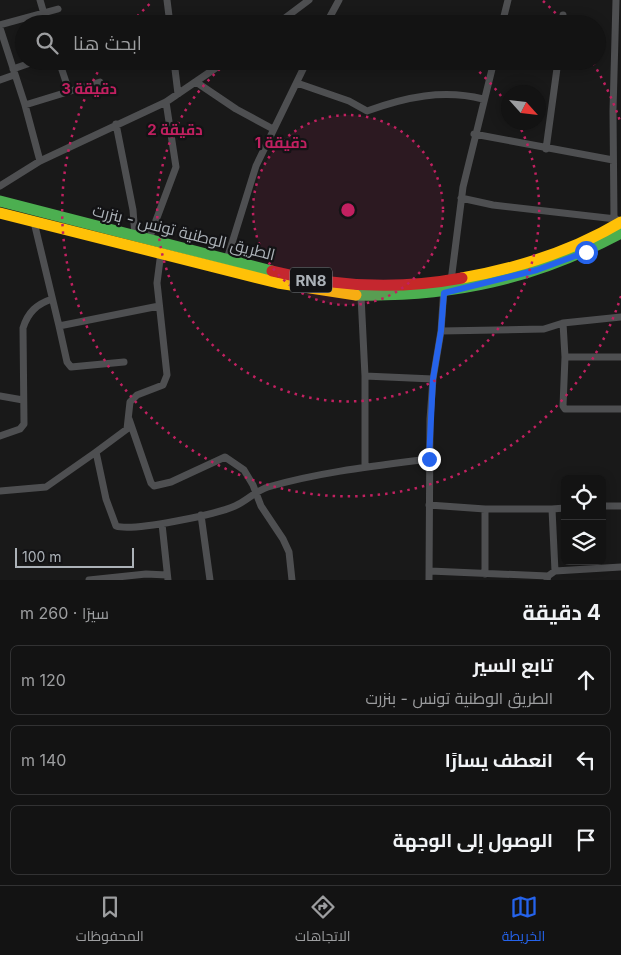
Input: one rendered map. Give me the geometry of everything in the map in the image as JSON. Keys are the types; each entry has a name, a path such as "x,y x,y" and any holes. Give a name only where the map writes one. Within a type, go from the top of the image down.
{"main road":[{"name":"الطريق الوطنية تونس - بنزرت","path":"0,201 316,281 372,287 447,281 498,270 566,250 589,241 618,218"},
{"name":"الطريق الوطنية تونس - بنزرت","path":"0,213 310,290 361,296 444,293 498,281 567,260 621,233"}],"street":[{"path":"40,0 44,15"},
{"path":"167,0 169,15"},
{"path":"289,15 308,0"},
{"path":"331,15 339,0"},
{"path":"504,15 508,0"},
{"path":"616,0 618,72 613,160 618,218"},
{"path":"34,15 58,9"},
{"path":"15,21 0,26 25,105 40,161"},
{"path":"0,80 18,70"},
{"path":"62,70 69,91"},
{"path":"175,70 178,94"},
{"path":"0,186 40,161 166,102 213,70"},
{"path":"227,258 256,166 303,70"},
{"path":"428,580 430,571 429,459 433,379 441,331 444,293 461,198 474,134 492,70"},
{"path":"546,149 557,70"},
{"path":"25,105 100,82"},
{"path":"196,82 236,109 273,129"},
{"path":"296,83 349,100 367,111 425,95 459,94 484,99"},
{"path":"149,240 176,167 166,102"},
{"path":"116,124 133,210 135,236"},
{"path":"474,134 546,149 613,160"},
{"path":"461,198 493,205 618,218"},
{"path":"618,218 621,206"},
{"path":"34,222 68,362 71,367 124,362"},
{"path":"0,491 46,486 127,429 130,402 137,395 163,385 167,375 157,283 161,252"},
{"path":"361,296 365,376 366,467"},
{"path":"0,436 22,427 25,420 23,400 23,328 26,319 39,303 52,298"},
{"path":"59,326 159,306"},
{"path":"441,331 544,329 563,322 621,317"},
{"path":"563,322 565,357 563,406 565,410 621,410"},
{"path":"565,357 621,357"},
{"path":"365,376 433,379"},
{"path":"0,396 23,400"},
{"path":"129,419 154,486 171,482 225,457 244,470 261,506 283,539 289,552 292,580"},
{"path":"96,452 106,499 116,526 130,528 162,524 234,507 251,498 256,492 315,476 429,459"},
{"path":"428,505 485,509 561,509"},
{"path":"606,506 621,506"},
{"path":"485,509 485,574"},
{"path":"552,510 555,571"},
{"path":"201,515 210,580"},
{"path":"89,580 146,574 168,577 162,524"},
{"path":"430,571 547,578 555,571 621,567"}],"traffic: fast":[{"path":"0,201 272,271"},
{"path":"356,295 426,293 493,282 557,262 621,233"}],"traffic: slow":[{"path":"0,213 278,283 356,295"},
{"path":"462,278 544,258 583,242 621,222"}],"traffic: jam":[{"path":"272,271 319,281 367,285 414,284 462,278"}],"route":[{"path":"429,459 433,379 441,331 444,293 537,270 586,252"}]}
